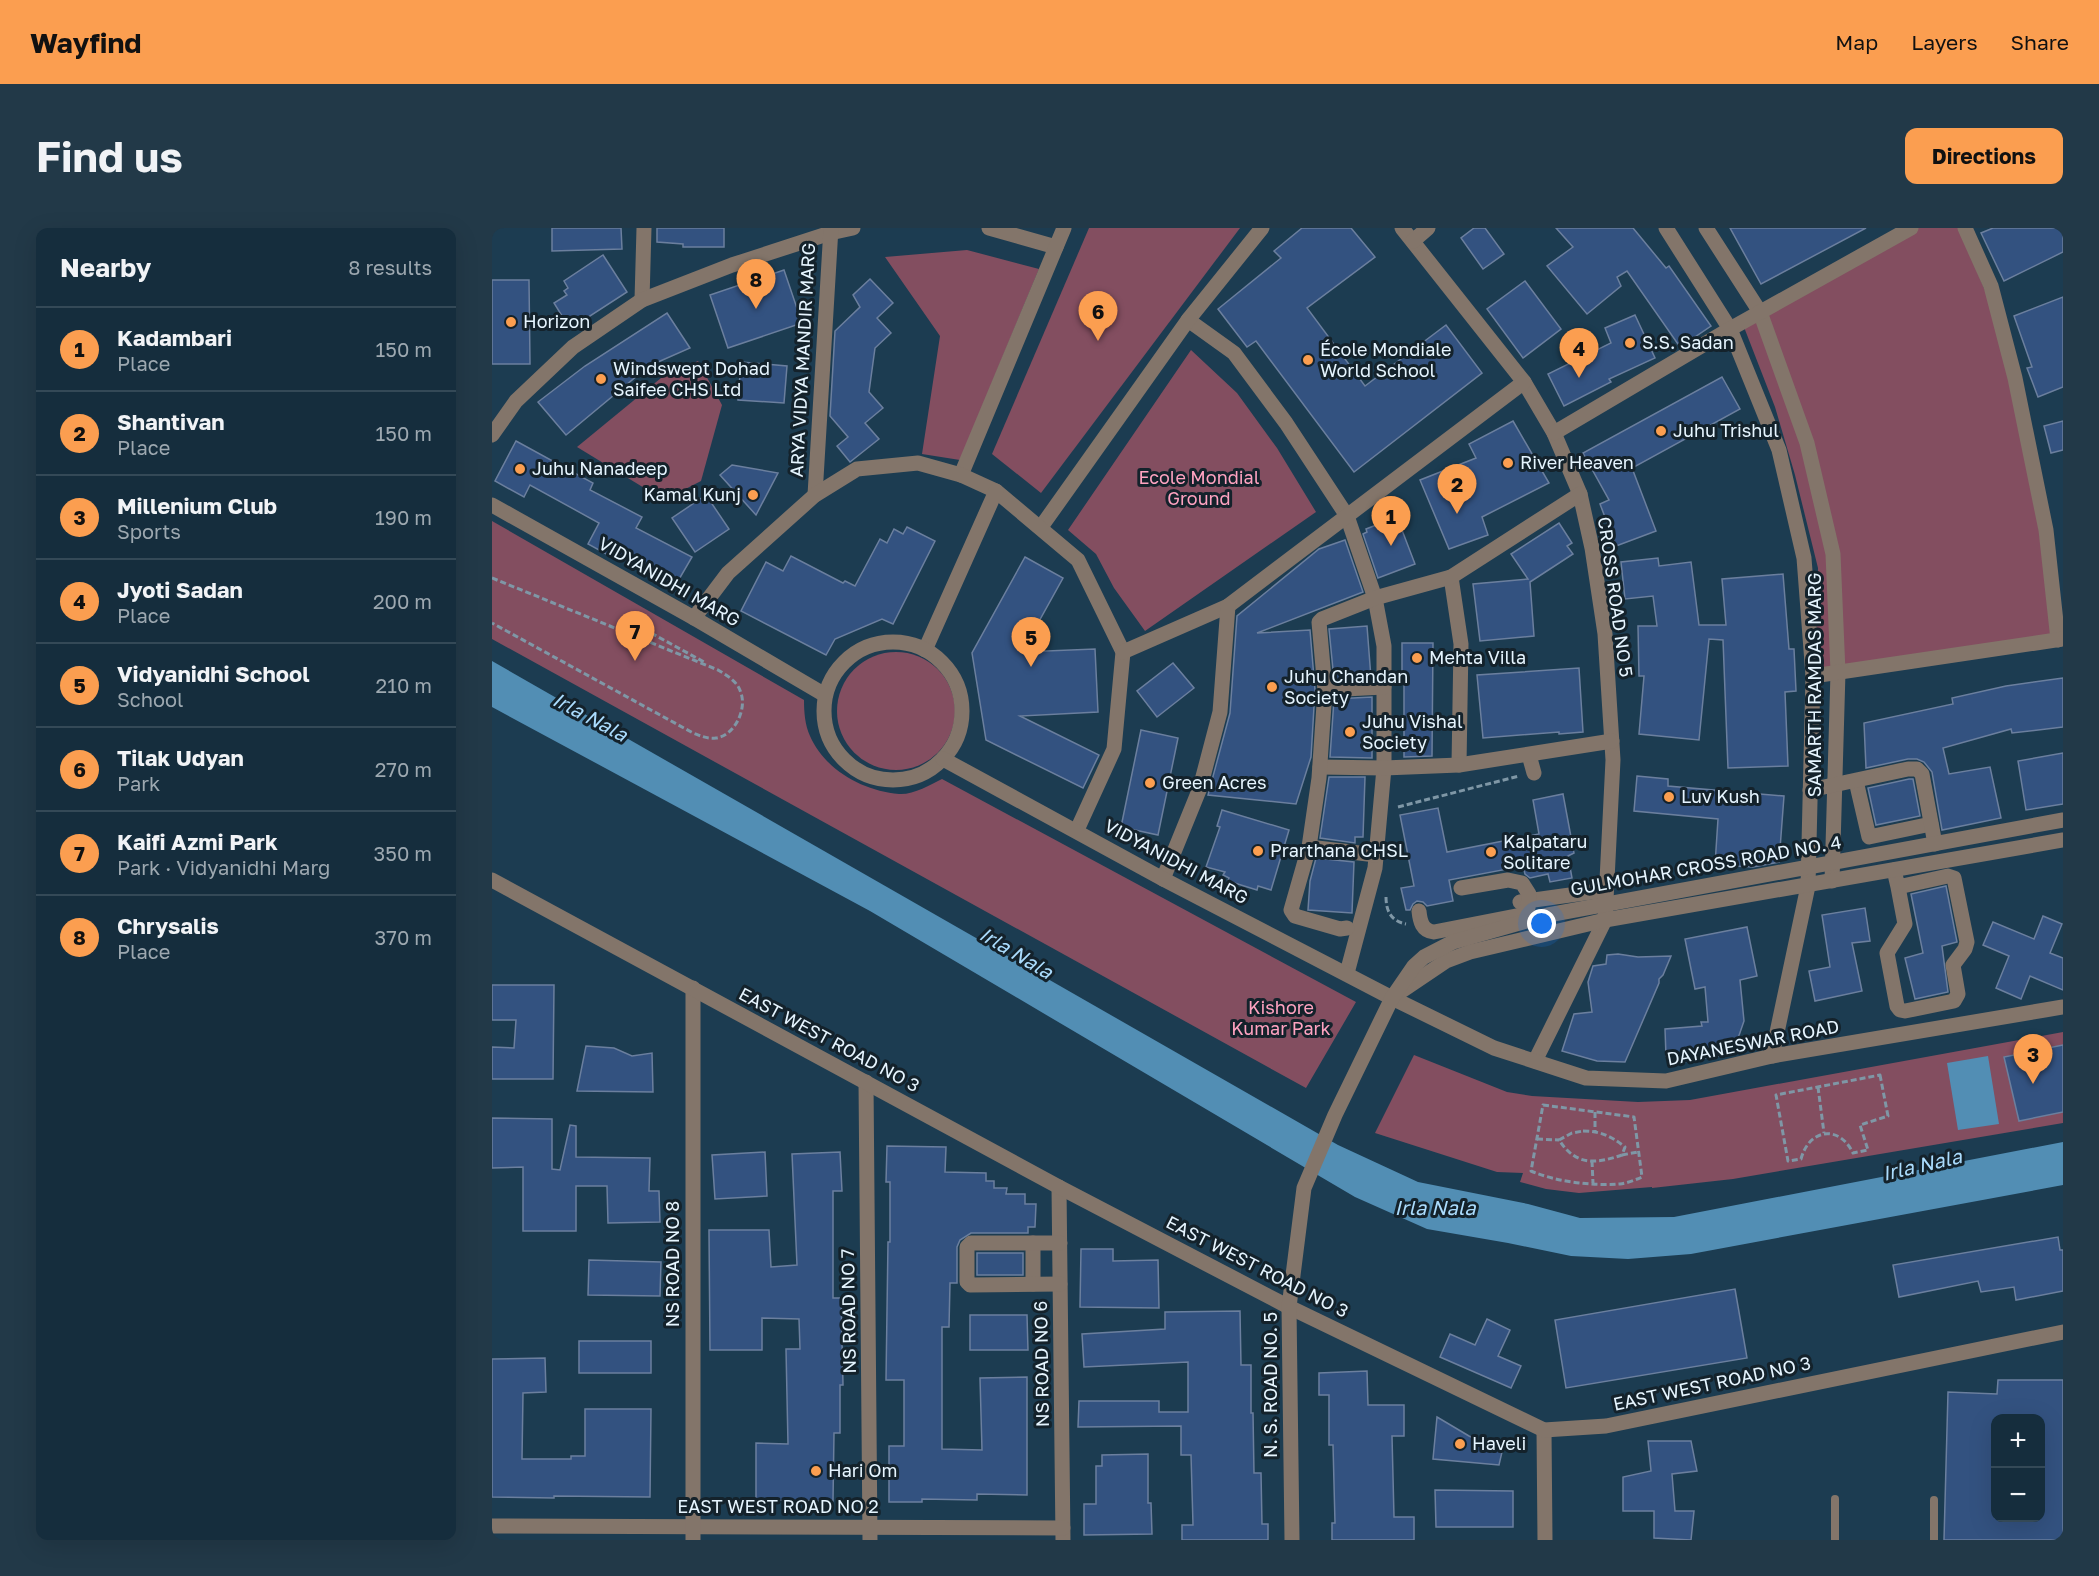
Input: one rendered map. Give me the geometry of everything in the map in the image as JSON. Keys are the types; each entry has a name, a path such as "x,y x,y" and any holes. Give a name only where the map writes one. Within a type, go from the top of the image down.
{"street":[{"path":"642,300 644,228"},
{"path":"492,435 516,401 573,347 642,300 830,230 853,228"},
{"path":"989,228 1056,247"},
{"path":"961,475 1064,228"},
{"path":"1041,527 1188,320 1262,228"},
{"name":"CROSS ROAD NO 5","path":"1402,228 1524,382 1554,433 1580,494 1592,548 1605,634 1612,741 1605,920"},
{"path":"1413,241 1428,228"},
{"name":"SAMARTH RAMDAS MARG","path":"1666,228 1730,329 1779,450 1804,558 1813,676 1808,886 1772,1056"},
{"name":"SAMARTH RAMDAS MARG","path":"1706,228 1760,312 1807,443 1833,554 1838,672 1832,881"},
{"path":"1554,433 1730,329 1911,228"},
{"path":"1813,676 2060,639 2046,530 2015,378 1991,286 1965,228"},
{"name":"ARYA VIDYA MANDIR MARG","path":"815,495 830,230"},
{"path":"1188,320 1234,353 1286,423 1347,516 1375,598 1384,646 1384,768 1381,844 1347,973"},
{"path":"1123,652 1228,606 1524,382"},
{"path":"694,618 728,573 815,495 857,469 918,463 961,475 996,491 1078,560 1123,652 1114,749 1077,830"},
{"path":"925,650 996,491"},
{"path":"1347,928 1340,929 1295,916 1292,913 1310,844 1320,767 1325,690 1319,622 1375,598 1451,577 1580,494"},
{"name":"VIDYANIDHI MARG","path":"492,505 694,618 825,696"},
{"path":"1451,577 1461,644 1459,765"},
{"path":"1163,879 1200,788 1220,712 1228,606"},
{"path":"901,643 925,650 943,662 955,680 962,700 962,722 955,742 943,759 925,772 903,779 881,779 860,771 842,758 830,739 824,718 825,696 836,673 853,655 876,644 901,643"},
{"path":"1325,690 1384,687"},
{"path":"1320,767 1384,768 1459,765 1612,741"},
{"path":"1529,755 1534,773"},
{"name":"VIDYANIDHI MARG","path":"943,759 1077,830 1163,879 1392,998"},
{"path":"1810,790 1908,769 1920,771 1935,844"},
{"path":"1856,781 1869,837 1931,824"},
{"name":"GULMOHAR CROSS ROAD NO. 4","path":"1392,998 1414,966 1436,950 1472,935 1606,897 1833,863 2063,820"},
{"name":"GULMOHAR CROSS ROAD NO. 4","path":"1392,998 1446,961 1470,952 1605,920 2063,840"},
{"path":"1310,844 1381,844"},
{"path":"1894,870 1905,924 1887,953 1897,1006 1900,1010 1905,1011 1954,1001 1958,994 1953,965 1965,949 1967,942 1955,880 1948,876 1898,887"},
{"name":"EAST WEST ROAD NO 3","path":"492,880 1059,1187 1289,1306 1544,1430 1606,1426 2063,1332"},
{"path":"1436,950 1429,941 1426,926 1521,915 1526,912 1524,901 1526,886 1515,880 1461,888"},
{"path":"1524,901 1606,897"},
{"path":"1535,1061 1605,920"},
{"name":"NS ROAD NO 8","path":"693,988 693,1533"},
{"name":"DAYANESWAR ROAD","path":"1392,998 1494,1048 1586,1078 1666,1081 1772,1056 2063,1007"},
{"name":"N. S. ROAD NO. 5","path":"1292,1540 1289,1306 1304,1188 1335,1115 1392,998"},
{"name":"NS ROAD NO 7","path":"866,1082 870,1534"},
{"name":"NS ROAD NO 6","path":"1059,1187 1063,1534"},
{"path":"1033,1244 1033,1284"},
{"path":"1060,1244 968,1245 967,1282 970,1285 1060,1284"},
{"path":"1544,1430 1545,1540"},
{"name":"EAST WEST ROAD NO 2","path":"492,1526 693,1533 1063,1534"}],"lane":[{"path":"1835,1499 1835,1540"},
{"path":"1934,1500 1934,1540"}],"path":[{"path":"492,578 718,670"},
{"path":"492,623 693,733 707,738 719,738 728,732 738,721 742,705 742,693 731,677 651,633"},
{"path":"1381,844 1395,813 1401,806 1534,773"},
{"path":"1387,888 1386,906 1392,918 1401,923 1426,926"},
{"path":"1880,1075 1888,1116 1860,1125 1868,1150 1853,1153 1848,1143 1840,1135 1824,1134 1811,1140 1802,1153 1801,1159 1788,1161 1776,1095 1880,1075"},
{"path":"1818,1087 1824,1134"},
{"path":"1544,1105 1634,1117 1642,1177 1622,1184 1593,1183 1543,1176 1531,1171 1537,1139 1544,1105"},
{"path":"1594,1112 1595,1131"},
{"path":"1537,1139 1559,1140 1572,1133 1595,1131 1612,1137 1624,1147 1622,1155"},
{"path":"1559,1140 1567,1152 1585,1161 1611,1159 1639,1152"},
{"path":"1592,1161 1593,1183"}],"green space":[{"path":"1089,228 1240,228 1041,493 992,454"},
{"path":"1918,228 1959,228 1989,300 2016,411 2037,515 2053,635 1816,672 1818,568 1775,407 1742,322"},
{"path":"967,250 1039,269 960,460 922,454 940,336 885,257"},
{"name":"Ecole Mondial Ground","path":"1191,350 1237,393 1277,448 1316,512 1145,631 1114,588 1096,554 1068,530"},
{"path":"698,361 722,405 701,481 664,500 577,447 661,378"},
{"name":"Kishore Kumar Park","path":"492,521 804,700 810,736 825,759 847,777 872,788 899,794 916,791 942,779 1356,1002 1306,1088 492,639"},
{"path":"896,652 919,657 938,669 950,688 955,711 950,734 938,753 919,765 896,770 873,765 854,753 842,734 837,711 842,688 854,669 873,657"},
{"path":"2063,1032 2063,1123 1733,1179 1579,1193 1546,1189 1520,1182 1523,1173 1497,1172 1375,1133 1414,1055 1507,1092 1532,1096 1638,1102 1690,1100"}],"water":[{"name":"Irla Nala","path":"492,661 1338,1145 1418,1182 1528,1204 1580,1218 1674,1217 2063,1142 2063,1185 1691,1254 1628,1259 1571,1256 1427,1229 1355,1197 870,911 492,707"},
{"path":"1988,1056 1999,1124 1958,1130 1947,1063"}],"building":[{"path":"552,228 621,228 622,249 552,251"},
{"path":"657,228 724,228 724,247 683,247 683,244 657,242"},
{"name":"École Mondiale World School","path":"1302,228 1351,228 1375,257 1307,308 1365,386 1446,325 1482,373 1354,472 1256,341 1247,347 1218,309 1281,258 1274,251"},
{"path":"1474,228 1485,228 1504,254 1483,269 1461,238"},
{"path":"1556,228 1633,228 1666,268 1669,266 1711,326 1680,347 1627,271 1617,277 1621,286 1587,314 1547,266 1573,247"},
{"path":"1730,228 1866,228 1761,284"},
{"path":"1993,228 2063,228 2063,252 2004,281 1981,233"},
{"path":"603,255 627,292 570,329 554,303 567,295 564,291 568,288 564,281"},
{"path":"784,270 802,323 728,348 710,295"},
{"path":"870,279 893,303 877,318 891,333 875,348 869,392 883,408 865,423 879,439 850,462 837,446 848,437 830,416 835,331 860,307 853,295"},
{"name":"Horizon","path":"492,280 529,280 530,364 492,364"},
{"path":"1525,281 1561,329 1523,358 1487,309"},
{"path":"2063,297 2063,387 2038,397 2027,368 2032,367 2014,316"},
{"name":"Windswept Dohad Saifee CHS Ltd","path":"667,313 690,348 649,366 566,435 538,402 585,366"},
{"path":"1635,315 1655,358 1609,379 1611,382 1564,406 1548,374 1611,343 1605,328"},
{"path":"741,362 787,366 784,403 738,400"},
{"name":"Juhu Trishul","path":"1722,377 1740,409 1632,468 1656,531 1616,546 1600,504 1609,500 1583,453"},
{"path":"1513,421 1549,483 1482,517 1488,535 1449,549 1420,480 1476,458 1469,444"},
{"path":"2063,421 2063,450 2051,453 2044,426"},
{"path":"516,441 593,483 590,490 642,517 636,528 692,557 674,588 621,557 619,561 588,544 599,523 530,485 524,497 495,481"},
{"name":"Kamal Kunj","path":"732,465 778,473 756,515 720,475"},
{"path":"706,495 729,529 695,552 672,518"},
{"path":"1397,517 1415,564 1378,578 1363,534 1367,532 1366,529"},
{"path":"1559,523 1572,543 1567,546 1573,554 1530,582 1534,636 1480,641 1473,584 1528,579 1511,554"},
{"path":"907,527 935,541 893,624 882,619 835,639 826,655 741,611 766,562 783,571 791,556 843,583 845,581 855,586 880,539 887,543 894,529 903,534"},
{"name":"Juhu Chandan Society","path":"1345,540 1363,592 1257,633 1310,630 1315,690 1311,757 1296,804 1208,795 1230,713 1237,616 1319,549"},
{"path":"1025,557 1063,578 1022,652 1095,649 1098,712 1020,716 1099,755 1083,788 986,740 972,653"},
{"path":"1658,558 1659,566 1691,562 1699,625 1726,625 1722,579 1783,574 1789,649 1794,649 1796,691 1785,692 1788,766 1728,768 1723,640 1709,639 1699,740 1639,734 1644,676 1639,676 1638,626 1657,626 1653,596 1625,599 1621,562"},
{"name":"Juhu Vishal Society","path":"1367,626 1371,678 1334,680 1329,629"},
{"path":"1402,643 1433,643 1432,756 1404,757"},
{"path":"1173,663 1194,688 1157,717 1137,691"},
{"path":"1579,668 1583,732 1483,738 1477,675"},
{"path":"2063,678 2063,727 2012,733 2011,729 1943,748 1949,774 1990,767 2001,818 1942,830 1932,772 1924,762 1908,759 1866,768 1864,723 1953,704 1952,698 2006,686"},
{"name":"Juhu Vishal Society","path":"1372,697 1372,758 1330,757 1334,699"},
{"name":"Green Acres","path":"1141,730 1178,738 1158,835 1121,827"},
{"path":"2063,753 2063,804 2026,810 2018,761"},
{"path":"1637,776 1668,779 1668,786 1784,796 1779,862 1753,867 1715,865 1718,819 1634,811"},
{"name":"Juhu Vishal Society","path":"1329,777 1365,777 1363,837 1355,837 1355,843 1320,838"},
{"path":"1913,779 1920,816 1876,825 1868,788"},
{"name":"Kalpataru Solitare","path":"1563,794 1574,853 1568,856 1572,878 1550,882 1548,874 1530,878 1525,874 1523,866 1449,880 1453,901 1427,906 1417,901 1410,910 1406,910 1401,888 1414,886 1400,815 1438,808 1447,852 1539,834 1533,800"},
{"name":"Prarthana CHSL","path":"1222,810 1289,830 1271,890 1258,886 1257,890 1228,881 1229,878 1223,875 1225,872 1206,867 1220,827 1217,826"},
{"path":"1316,858 1354,862 1352,913 1308,910 1310,881"},
{"path":"1946,886 1957,942 1942,946 1948,992 1915,999 1905,958 1923,953 1911,894"},
{"path":"1865,908 1870,941 1852,943 1862,991 1815,1001 1809,971 1830,967 1822,915"},
{"path":"2043,916 2062,924 2050,953 2063,958 2063,990 2030,976 2021,999 1996,988 2009,956 1983,945 1993,922 2034,939"},
{"path":"1747,927 1757,976 1740,980 1744,1021 1735,1053 1682,1062 1682,1060 1676,1060 1676,1055 1666,1056 1665,1029 1702,1026 1701,1022 1708,1022 1705,987 1695,989 1685,939"},
{"path":"1607,955 1638,957 1671,956 1659,979 1625,1062 1597,1061 1562,1051 1574,1014 1592,1012 1588,982 1593,966 1606,964"},
{"path":"492,985 554,985 553,1079 492,1079 492,1047 514,1048 516,1020 492,1020"},
{"path":"2063,1045 2063,1112 2019,1121 2004,1057"},
{"path":"586,1046 614,1048 632,1056 652,1053 653,1092 577,1091"},
{"path":"492,1118 552,1119 552,1169 560,1170 570,1125 576,1126 576,1157 650,1158 649,1191 659,1191 660,1222 608,1223 607,1186 576,1186 576,1231 523,1231 523,1167 492,1168"},
{"path":"887,1146 946,1147 945,1172 986,1173 986,1181 994,1181 994,1188 1007,1188 1006,1194 1025,1194 1025,1204 1036,1204 1035,1227 1028,1227 1028,1233 971,1233 960,1240 957,1247 957,1283 950,1283 949,1327 942,1327 942,1449 982,1450 980,1378 1027,1377 1027,1495 977,1494 977,1500 922,1499 922,1502 889,1502 889,1446 904,1446 904,1380 886,1380 888,1242 890,1242 890,1182 886,1182"},
{"path":"765,1152 767,1196 715,1199 712,1155"},
{"path":"840,1152 842,1191 833,1191 833,1298 841,1298 843,1385 840,1385 840,1433 834,1433 833,1501 756,1500 756,1443 788,1444 786,1349 800,1349 799,1319 762,1318 762,1350 710,1350 709,1230 769,1230 771,1267 797,1265 792,1154"},
{"path":"2058,1237 2060,1250 2063,1250 2063,1291 2016,1300 2014,1287 1981,1292 1978,1281 1899,1297 1893,1265"},
{"path":"1081,1249 1113,1249 1113,1261 1158,1260 1159,1308 1080,1307"},
{"path":"977,1253 1023,1253 1023,1275 977,1275"},
{"path":"589,1260 661,1262 660,1296 588,1295"},
{"path":"1735,1289 1747,1358 1566,1388 1555,1320"},
{"path":"1240,1311 1241,1365 1251,1365 1254,1473 1261,1473 1262,1524 1268,1524 1268,1540 1182,1540 1182,1525 1193,1525 1191,1455 1181,1455 1181,1426 1078,1427 1079,1401 1159,1401 1159,1412 1188,1412 1188,1362 1084,1367 1082,1334 1165,1329 1165,1312"},
{"path":"970,1315 1027,1315 1028,1350 970,1350"},
{"path":"1487,1319 1510,1330 1498,1356 1521,1366 1511,1388 1440,1357 1450,1334 1475,1345"},
{"path":"579,1341 651,1341 651,1373 579,1373"},
{"path":"545,1358 546,1392 523,1393 522,1459 571,1459 571,1456 585,1456 585,1409 651,1409 650,1497 492,1497 492,1359"},
{"path":"1367,1371 1368,1405 1404,1405 1404,1436 1392,1436 1394,1517 1414,1517 1414,1540 1332,1540 1332,1523 1335,1523 1333,1445 1329,1445 1329,1395 1319,1395 1319,1373"},
{"path":"1998,1380 2063,1380 2063,1540 1944,1540 1948,1392 1997,1394"},
{"name":"Haveli","path":"1437,1417 1502,1452 1499,1465 1433,1459"},
{"path":"1648,1441 1691,1441 1697,1471 1672,1474 1675,1511 1694,1511 1691,1540 1654,1538 1654,1511 1623,1511 1623,1477 1651,1471"},
{"path":"1148,1454 1148,1503 1151,1503 1152,1534 1084,1535 1084,1504 1096,1504 1096,1466 1102,1466 1102,1455"},
{"path":"1435,1490 1513,1491 1513,1527 1436,1527"}],"place":[{"name":"Chrysalis","path":"756,309"},
{"name":"Horizon","path":"511,322"},
{"name":"Tilak Udyan","path":"1098,341"},
{"name":"S.S. Sadan","path":"1630,343"},
{"name":"École Mondiale World School","path":"1308,360"},
{"name":"Jyoti Sadan","path":"1579,378"},
{"name":"Windswept Dohad Saifee CHS Ltd","path":"601,379"},
{"name":"Juhu Trishul","path":"1661,431"},
{"name":"River Heaven","path":"1508,463"},
{"name":"Juhu Nanadeep","path":"520,469"},
{"name":"Kamal Kunj","path":"753,495"},
{"name":"Shantivan","path":"1457,514"},
{"name":"Kadambari","path":"1391,546"},
{"name":"Mehta Villa","path":"1417,658"},
{"name":"Kaifi Azmi Park","path":"635,661"},
{"name":"Vidyanidhi School","path":"1031,667"},
{"name":"Juhu Chandan Society","path":"1272,687"},
{"name":"Juhu Vishal Society","path":"1350,732"},
{"name":"Green Acres","path":"1150,783"},
{"name":"Luv Kush","path":"1669,797"},
{"name":"Prarthana CHSL","path":"1258,851"},
{"name":"Kalpataru Solitare","path":"1491,852"},
{"name":"Millenium Club","path":"2033,1084"},
{"name":"Haveli","path":"1460,1444"},
{"name":"Hari Om","path":"816,1471"}]}
